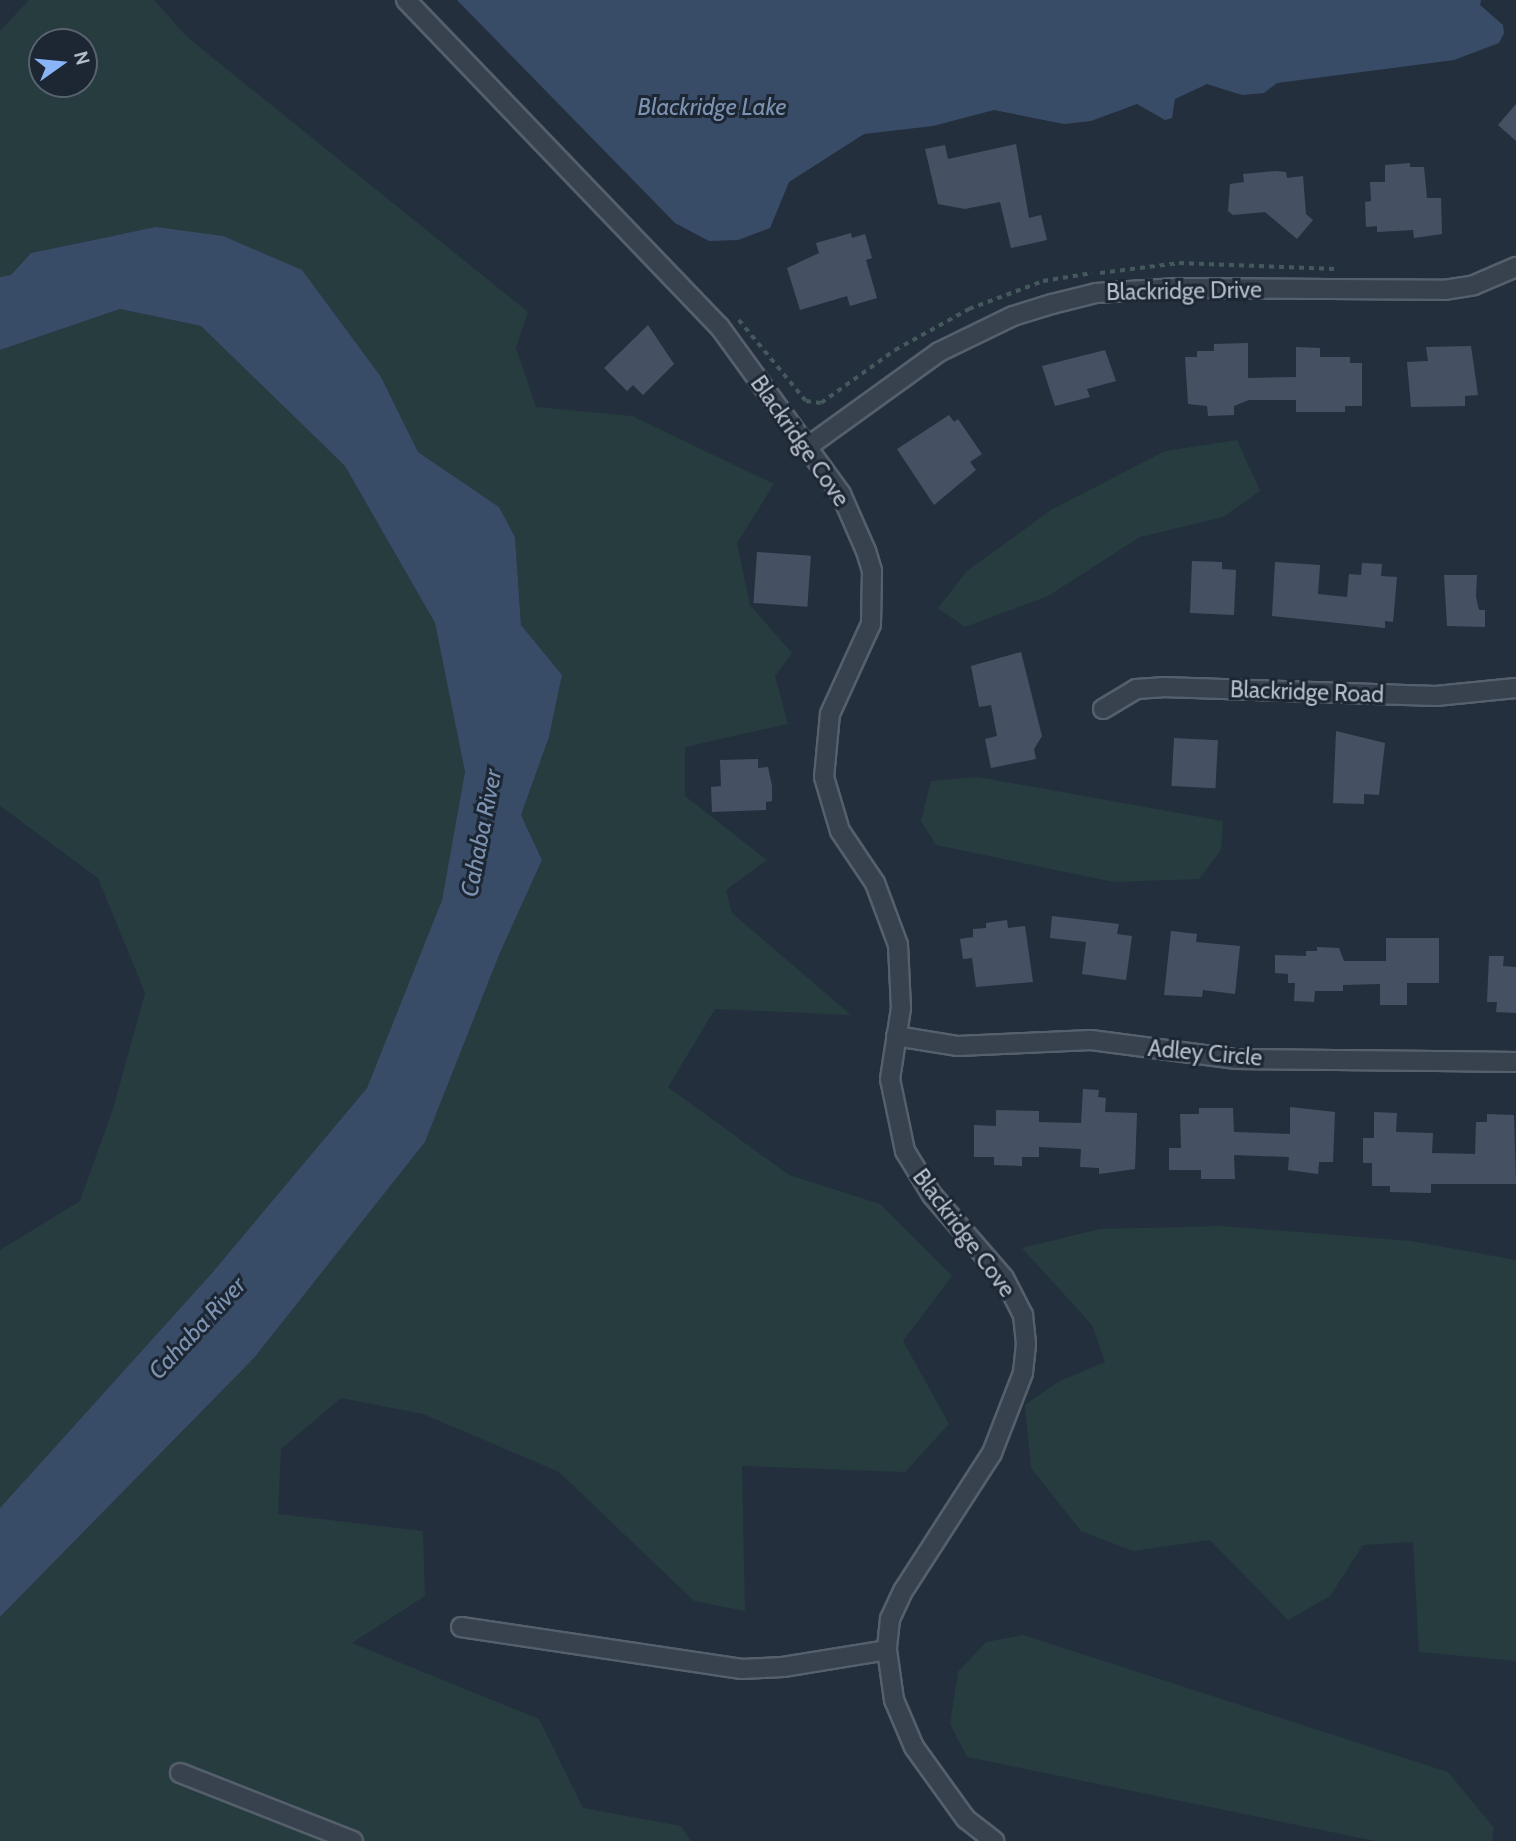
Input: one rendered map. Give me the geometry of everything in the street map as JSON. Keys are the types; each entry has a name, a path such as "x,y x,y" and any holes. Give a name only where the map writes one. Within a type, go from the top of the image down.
{"street":[{"name":"Blackridge Cove","path":"406,0 719,326 841,494 858,526 872,571 871,624 830,714 824,777 840,831 887,906 901,982 890,1079 905,1151 932,1195 1004,1278 1023,1315 1026,1344 1023,1373 992,1453 903,1591 890,1619 887,1650 894,1700 914,1747 966,1819 994,1841"},
{"name":"Blackridge Drive","path":"806,448 939,352 1000,322 1052,304 1096,293 1166,288 1444,290 1474,285 1516,267"},
{"name":"Blackridge Road","path":"1103,709 1136,689 1162,687 1436,696 1516,688"},
{"name":"Adley Circle","path":"896,1036 958,1046 1091,1040 1235,1059 1516,1062"},
{"path":"461,1627 742,1669 783,1667 887,1650"},
{"path":"180,1773 353,1841"}],"path":[{"path":"737,317 806,401 821,403 936,324 1043,281 1179,263 1341,269"}],"green space":[{"path":"29,0 154,0 187,37 528,312 516,348 536,407 632,416 774,484 737,543 750,605 792,653 775,676 788,724 685,747 685,796 767,860 726,890 732,913 851,1015 715,1009 668,1087 789,1175 880,1204 952,1276 903,1341 949,1424 905,1472 742,1466 745,1611 694,1601 559,1472 423,1414 341,1398 281,1449 278,1514 423,1531 425,1596 352,1643 539,1719 583,1808 681,1826 691,1841 0,1841 0,1617 254,1358 425,1142 499,955 542,860 521,815 549,737 562,675 521,625 515,537 499,507 418,452 381,377 111,236 31,253 11,275 0,277 0,31"},
{"path":"120,309 201,326 345,466 435,623 465,772 442,900 367,1088 212,1273 0,1508 0,1250 80,1201 113,1109 145,993 98,878 0,806 0,350"},
{"path":"1237,440 1260,491 1223,517 1140,537 1048,596 965,627 938,608 967,571 1051,510 1165,451"},
{"path":"978,777 1223,821 1221,850 1199,879 1114,882 936,845 921,821 931,781"},
{"path":"1223,1226 1411,1241 1516,1260 1516,1661 1419,1652 1413,1542 1363,1545 1330,1596 1288,1620 1210,1540 1133,1551 1081,1531 1031,1468 1025,1405 1058,1382 1105,1362 1092,1325 1022,1248 1100,1229"},
{"path":"1023,1635 1448,1772 1494,1828 1492,1841 1375,1841 967,1757 950,1724 958,1672 986,1642"}],"water":[{"name":"Blackridge Lake","path":"457,0 1481,0 1480,5 1503,25 1504,33 1499,43 1454,60 1277,83 1264,93 1242,95 1207,84 1175,99 1172,118 1165,120 1137,104 1091,121 1064,124 994,110 933,126 864,134 789,182 770,228 738,240 709,241 675,223"},
{"name":"Cahaba River","path":"156,227 223,236 302,270 381,377 418,452 499,507 515,537 521,625 562,675 549,737 521,815 542,860 499,955 425,1142 254,1358 0,1617 0,1508 212,1273 367,1088 442,900 465,772 435,623 345,466 201,326 120,309 0,350 0,277 11,275 31,253"}],"building":[{"path":"1516,104 1516,141 1498,125"},
{"path":"1016,144 1029,218 1041,215 1047,240 1011,248 1000,202 965,209 938,204 925,149 945,145 948,159"},
{"path":"1410,163 1410,167 1424,167 1427,198 1441,198 1442,234 1414,238 1413,230 1377,232 1377,226 1366,227 1365,202 1371,201 1370,182 1385,182 1385,165"},
{"path":"1286,172 1287,178 1303,176 1306,214 1313,220 1297,239 1265,212 1233,215 1228,211 1230,184 1244,182 1243,174"},
{"path":"851,233 852,238 865,234 872,258 866,260 877,298 850,306 847,296 800,310 787,268 819,253 816,243"},
{"path":"648,325 674,364 643,395 633,385 627,391 604,368"},
{"path":"1248,343 1248,378 1296,377 1296,347 1320,348 1320,357 1350,357 1350,363 1362,363 1362,406 1345,406 1345,412 1296,412 1296,400 1249,400 1234,406 1234,415 1208,416 1207,406 1188,404 1185,357 1197,357 1197,351 1214,351 1214,344"},
{"path":"1471,346 1478,395 1465,396 1465,406 1411,407 1407,362 1428,361 1426,347"},
{"path":"1105,350 1116,381 1087,389 1090,397 1055,406 1042,366"},
{"path":"949,415 954,422 958,419 982,454 970,462 976,470 934,505 897,449"},
{"path":"757,552 811,556 807,607 753,603"},
{"path":"1192,561 1222,562 1222,569 1236,570 1234,615 1190,613"},
{"path":"1275,562 1320,565 1318,594 1347,597 1349,574 1361,575 1362,563 1382,564 1381,576 1397,577 1393,622 1385,621 1385,628 1272,616"},
{"path":"1444,575 1477,575 1476,597 1479,610 1485,610 1485,627 1447,626"},
{"path":"1021,652 1042,736 1034,749 1036,759 991,768 985,739 997,736 991,705 979,707 971,666"},
{"path":"1336,731 1385,743 1379,795 1364,794 1364,804 1333,803"},
{"path":"1174,738 1218,740 1215,788 1171,786"},
{"path":"758,759 758,768 768,767 772,786 772,801 766,802 766,810 712,812 711,787 721,786 720,760"},
{"path":"1052,916 1119,924 1117,934 1132,936 1126,980 1082,974 1086,942 1050,938"},
{"path":"1007,920 1008,928 1025,926 1033,982 976,987 972,958 963,959 960,939 973,937 973,929 986,928 986,923"},
{"path":"1171,931 1197,934 1196,942 1240,946 1235,994 1203,990 1202,997 1164,995"},
{"path":"1386,938 1439,938 1439,983 1407,983 1407,1005 1380,1005 1380,984 1343,985 1343,991 1315,991 1314,1002 1294,1001 1295,983 1288,983 1288,974 1275,973 1275,955 1306,956 1306,951 1317,951 1317,947 1339,948 1344,961 1386,961"},
{"path":"1489,956 1504,956 1503,966 1516,967 1516,1013 1496,1012 1497,1002 1487,1002"},
{"path":"1083,1089 1099,1090 1098,1097 1106,1098 1105,1112 1137,1113 1135,1169 1099,1174 1099,1168 1080,1167 1081,1149 1039,1147 1039,1157 1022,1157 1022,1166 994,1165 994,1157 974,1157 974,1125 996,1126 996,1110 1039,1111 1039,1122 1081,1123"},
{"path":"1290,1107 1335,1112 1333,1162 1319,1162 1318,1174 1288,1170 1289,1157 1234,1155 1235,1179 1201,1179 1201,1170 1169,1170 1169,1148 1181,1148 1180,1114 1199,1114 1199,1108 1233,1108 1234,1132 1290,1134"},
{"path":"1374,1112 1397,1113 1396,1132 1433,1133 1432,1153 1475,1154 1476,1122 1487,1122 1487,1114 1514,1115 1516,1184 1431,1184 1431,1193 1390,1192 1390,1186 1372,1186 1372,1163 1363,1163 1363,1138 1374,1138"}]}
